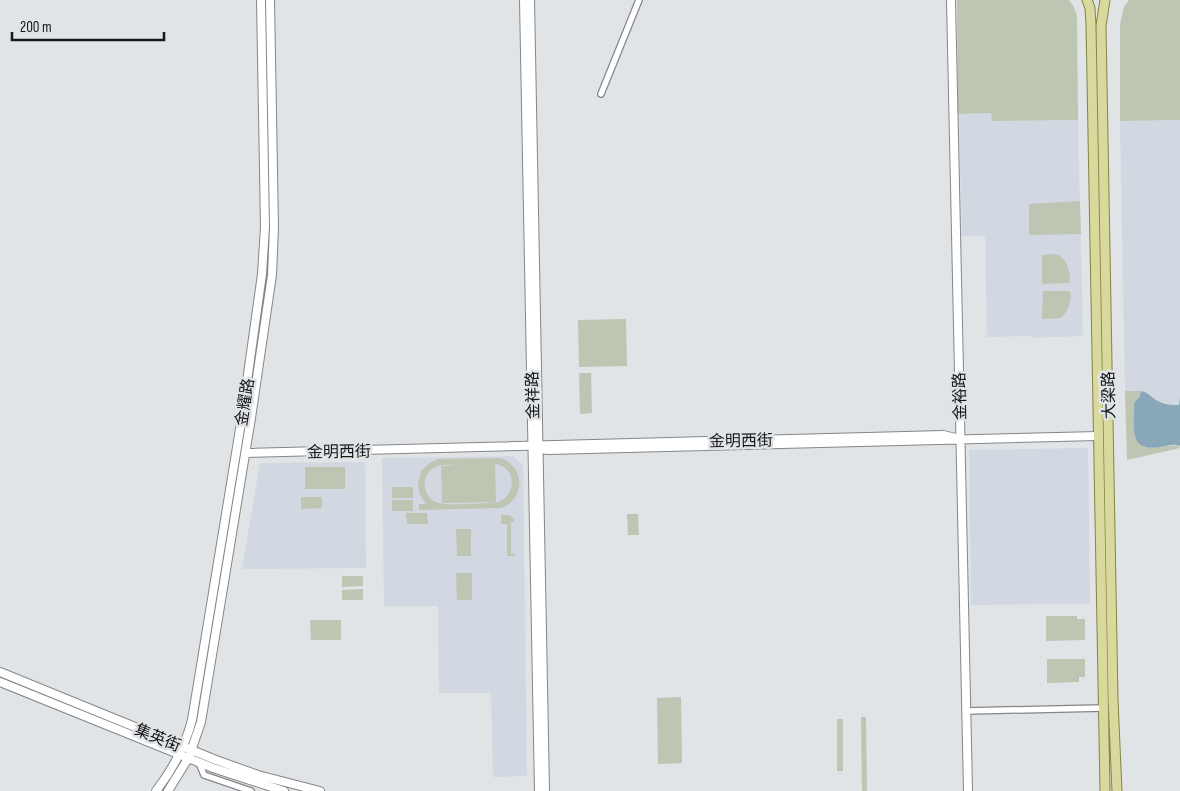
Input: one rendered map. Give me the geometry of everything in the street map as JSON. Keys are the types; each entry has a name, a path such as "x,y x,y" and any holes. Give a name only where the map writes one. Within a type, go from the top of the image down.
{"main road":[{"name":"大梁路","path":"1087,0 1090,8 1091,25 1105,791"},
{"name":"大梁路","path":"1104,0 1101,14 1101,36 1113,700 1117,791"}],"street":[{"name":"金耀路","path":"156,791 182,751 196,700 242,417 262,274 265,227 261,0"},
{"name":"金耀路","path":"168,791 189,758 203,712 246,453 269,297 274,242 270,0"},
{"name":"金祥路","path":"524,0 545,791"},
{"name":"金祥路","path":"530,0 539,791"},
{"path":"601,94 639,0"},
{"name":"金裕路","path":"951,0 968,791"},
{"name":"金明西街","path":"246,453 522,447 550,450 672,448 1098,436"},
{"name":"集英街","path":"0,672 182,751 189,758 199,763 284,791"},
{"name":"集英街","path":"0,682 182,751 192,751 258,775 320,791"},
{"path":"966,711 1103,708"},
{"path":"199,763 204,775 251,791"}],"shaded area":[{"path":"992,113 992,121 1078,120 1083,336 987,337 985,236 962,236 958,114"},
{"path":"1180,120 1180,397 1179,405 1171,405 1158,401 1144,391 1125,391 1120,121"},
{"path":"1088,448 1090,604 971,605 969,450"},
{"path":"513,456 523,465 527,776 493,777 491,693 439,693 438,606 384,606 382,458"},
{"path":"365,462 366,568 242,569 260,463"}],"green space":[{"path":"957,0 1069,0 1077,16 1078,120 992,121 991,113 958,114"},
{"path":"1129,0 1180,0 1180,120 1120,121 1120,24 1124,7"},
{"path":"1080,201 1081,234 1029,235 1029,204"},
{"path":"1056,254 1064,260 1069,271 1069,283 1042,283 1042,255"},
{"path":"1043,291 1070,291 1069,306 1061,318 1043,319"},
{"path":"626,319 627,366 579,367 578,320"},
{"path":"579,373 591,373 592,413 580,414"},
{"path":"1125,391 1141,391 1137,400 1150,448 1178,445 1180,448 1127,460"},
{"path":"500,458 508,462 518,475 519,483 515,498 501,508 419,510 419,504 426,504 419,493 418,481 422,470 428,464 438,459","holes":["495,464 502,466 511,475 512,482 509,494 498,502 443,504 432,500 426,491 425,480 431,470 441,465 456,465 441,466 442,503 496,502"]},
{"path":"305,467 345,467 345,489 305,489"},
{"path":"392,487 413,487 413,498 392,498"},
{"path":"301,497 322,497 322,508 301,509"},
{"path":"392,500 413,500 413,511 392,511"},
{"path":"406,513 427,513 428,524 407,524"},
{"path":"627,514 638,514 639,535 628,535"},
{"path":"501,515 510,515 514,519 514,522 511,522 511,554 515,554 515,556 507,556 507,524 501,524"},
{"path":"456,529 471,529 471,556 457,556"},
{"path":"456,573 472,573 472,600 457,600"},
{"path":"342,576 363,576 363,586 342,587"},
{"path":"363,589 363,600 342,600 342,590"},
{"path":"1046,616 1077,616 1077,619 1085,619 1085,640 1046,641"},
{"path":"310,620 341,620 341,640 311,640"},
{"path":"1047,659 1085,659 1085,677 1079,677 1079,682 1047,683"},
{"path":"681,697 682,763 658,764 657,698"},
{"path":"861,717 866,717 867,791 862,791"},
{"path":"837,719 843,719 843,771 837,771"}],"water":[{"path":"1141,391 1156,400 1168,404 1179,405 1180,397 1180,446 1149,448 1142,446 1138,442 1134,429 1134,403"}]}
